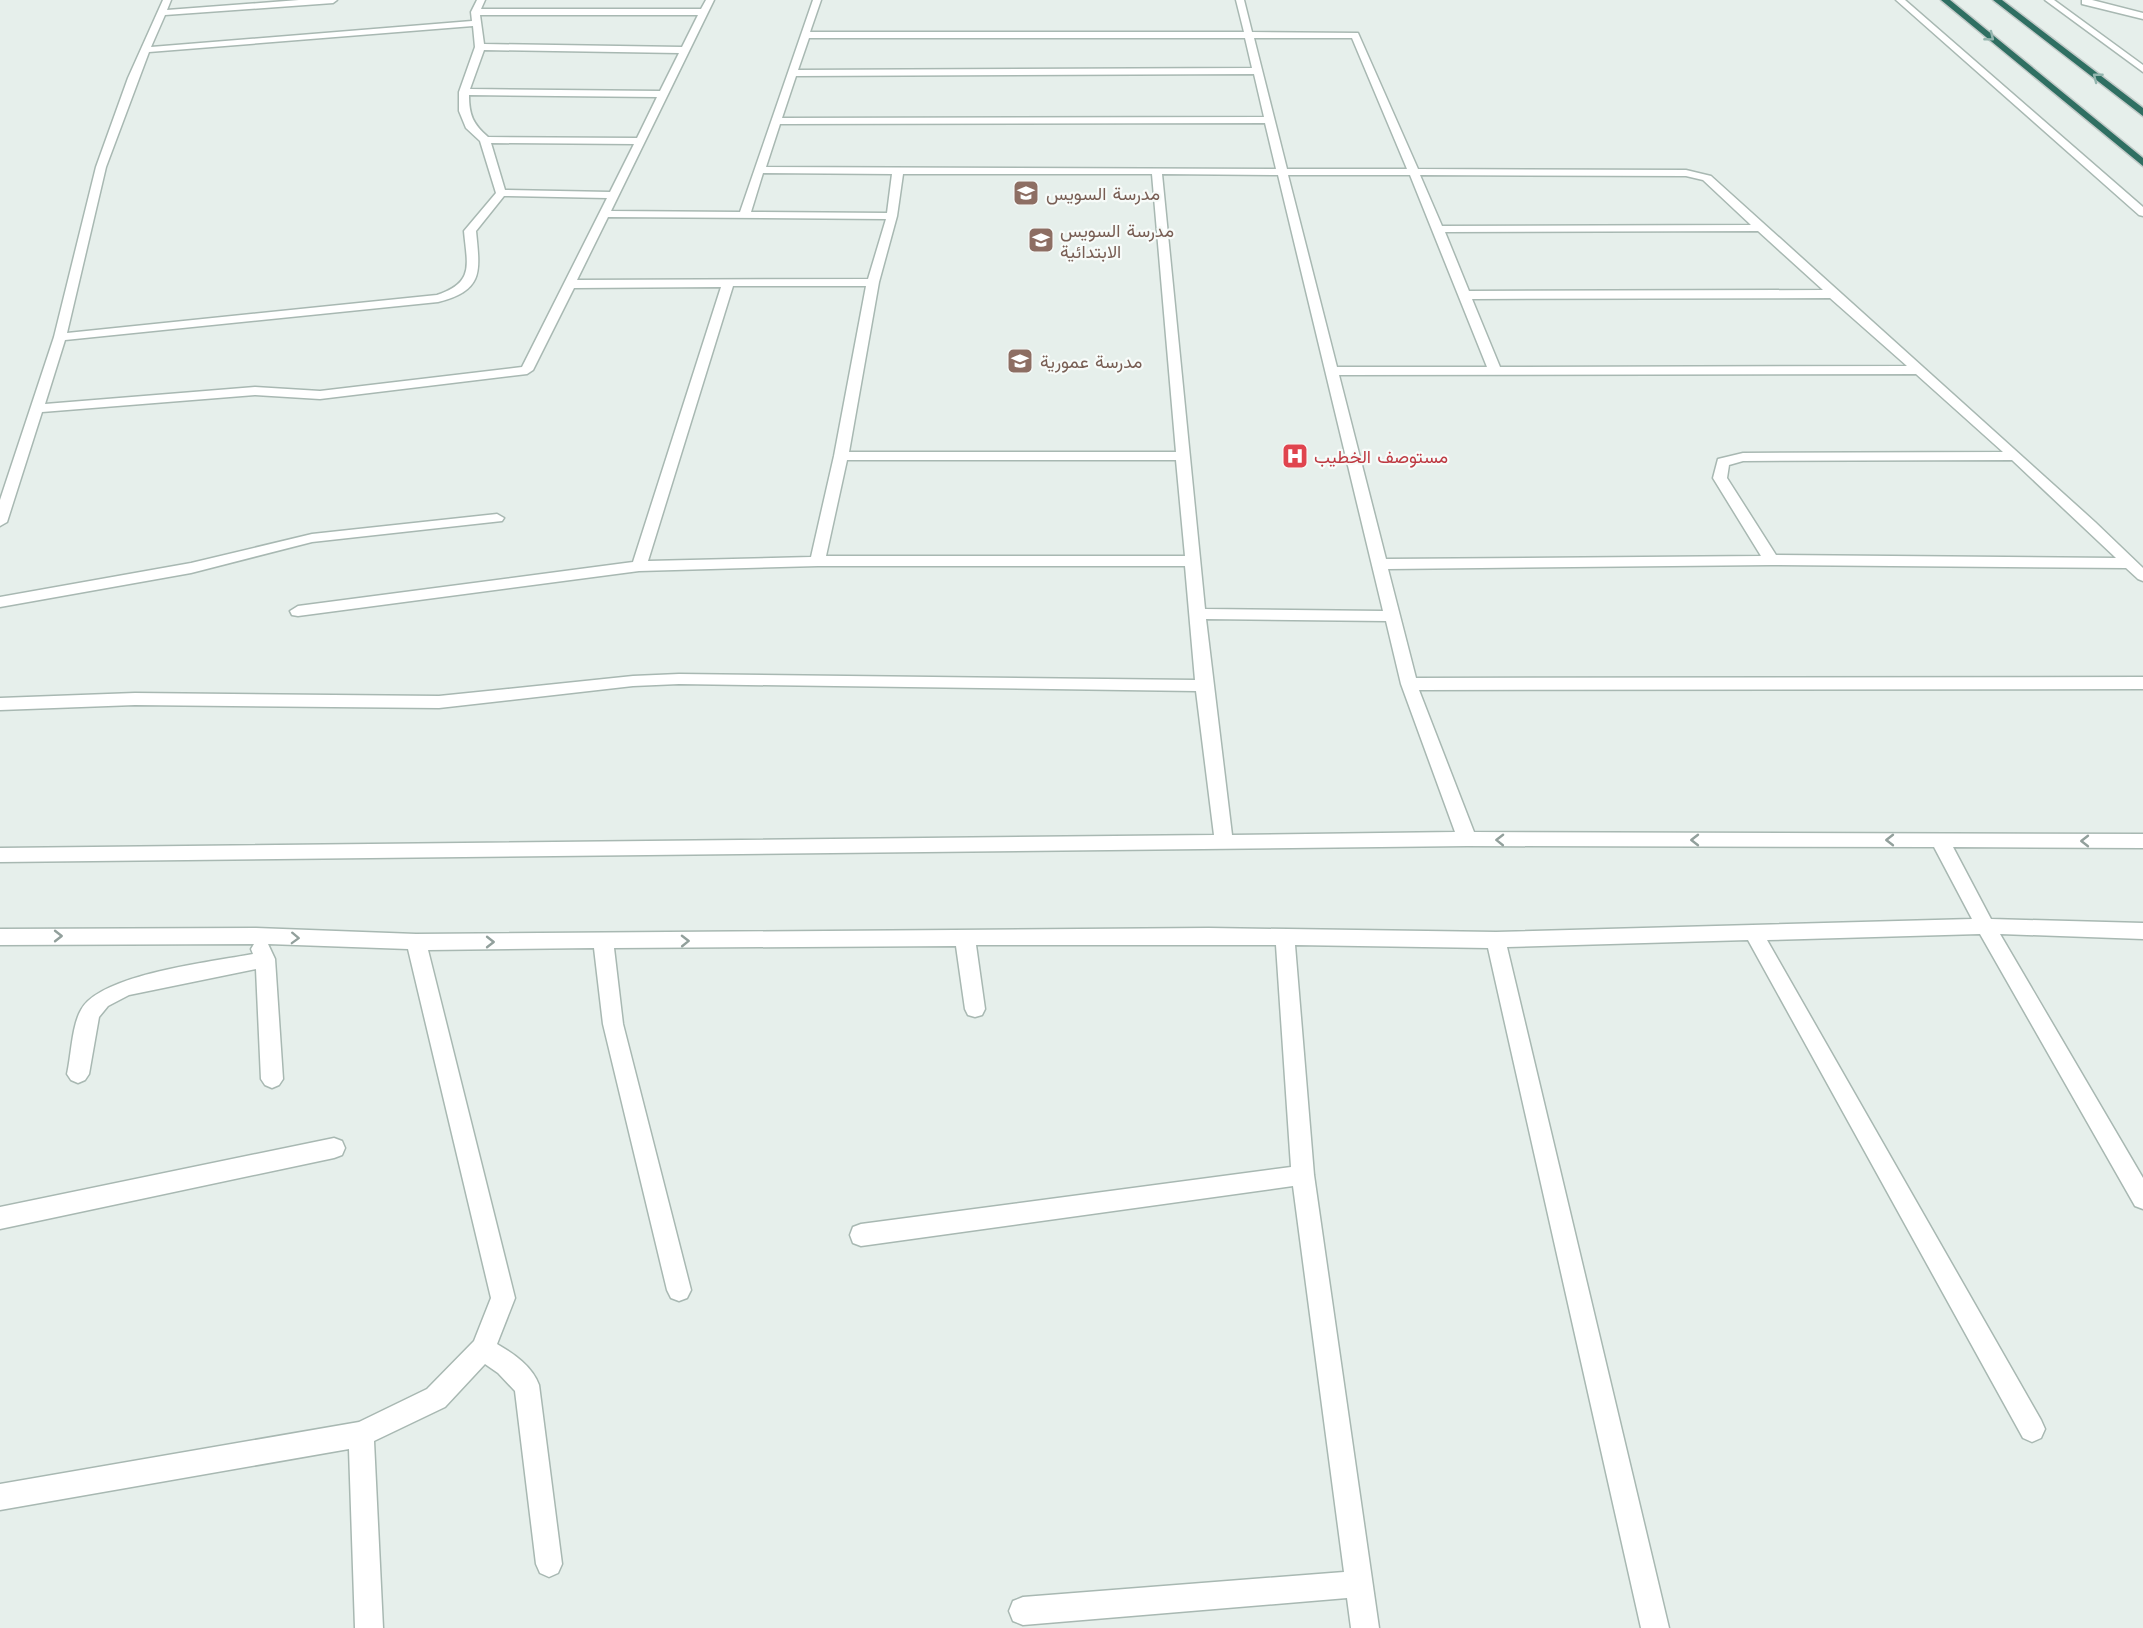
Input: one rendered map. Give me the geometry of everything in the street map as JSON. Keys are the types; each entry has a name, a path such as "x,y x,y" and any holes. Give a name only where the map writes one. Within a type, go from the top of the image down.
{"highway":[{"path":"1945,0 2143,163"},
{"path":"1997,0 2143,113"}],"street":[{"path":"0,522 60,337 102,166 145,50 167,0"},
{"path":"160,13 333,0"},
{"path":"481,0 476,18 480,47 464,92 464,111 470,126 485,140 501,193"},
{"path":"35,409 255,392 320,395 527,370 710,0"},
{"path":"744,215 817,0"},
{"path":"1240,0 1409,684 1467,839"},
{"path":"1900,0 2143,213"},
{"path":"2049,0 2143,69"},
{"path":"2084,1 2143,16"},
{"path":"145,50 476,18 704,12"},
{"path":"806,35 1355,35 1496,371"},
{"path":"480,47 685,50"},
{"path":"792,73 1258,71"},
{"path":"464,92 664,94"},
{"path":"776,121 1270,120"},
{"path":"485,140 640,141"},
{"path":"759,170 1414,174 1686,173 1700,175 1707,178 1831,294 1918,370 2143,576"},
{"path":"818,561 841,456 873,282 892,216 898,171"},
{"path":"1156,172 1204,687 1224,841"},
{"path":"60,337 438,298 459,293 468,287 472,277 470,231 501,193"},
{"path":"501,193 614,195"},
{"path":"604,214 892,216"},
{"path":"1438,229 1760,228"},
{"path":"639,566 728,282"},
{"path":"569,284 873,282"},
{"path":"1464,295 1831,294"},
{"path":"1332,371 1918,370"},
{"path":"841,456 1183,456"},
{"path":"1771,560 1720,477 1723,462 1743,457 2013,456"},
{"path":"0,465 18,463"},
{"path":"0,602 191,568 312,538 497,518"},
{"path":"1379,564 1771,560 2130,563"},
{"path":"298,611 639,566 818,561 1193,561"},
{"path":"1198,614 1392,616"},
{"path":"0,704 135,699 439,702 633,681 679,679 1204,687"},
{"path":"1409,684 2143,683"},
{"path":"0,855 1467,839 2143,841"},
{"path":"1940,841 1985,926 2143,1199"},
{"path":"0,937 256,936 416,942 1209,936 1285,939 1496,940 1985,926 2143,931"},
{"path":"1753,932 2032,1429"},
{"path":"256,936 265,959 272,1079"},
{"path":"965,938 975,1009"},
{"path":"1285,939 1303,1175 1365,1628"},
{"path":"1496,940 1655,1628"},
{"path":"0,1497 360,1434 436,1398 483,1349 503,1298 416,942"},
{"path":"603,942 613,1024 679,1290"},
{"path":"78,1074 88,1014 101,1000 125,988 265,959"},
{"path":"0,1218 334,1148"},
{"path":"861,1235 1303,1175"},
{"path":"483,1349 507,1364 527,1385 549,1564"},
{"path":"360,1434 369,1628"},
{"path":"1023,1611 1359,1584"}],"place":[{"name":"مدرسة السويس","path":"1026,193"},
{"name":"مدرسة السويس الابتدائية","path":"1041,240"},
{"name":"مدرسة عمورية","path":"1020,361"},
{"name":"مستوصف الخطيب","path":"1295,456"}]}
